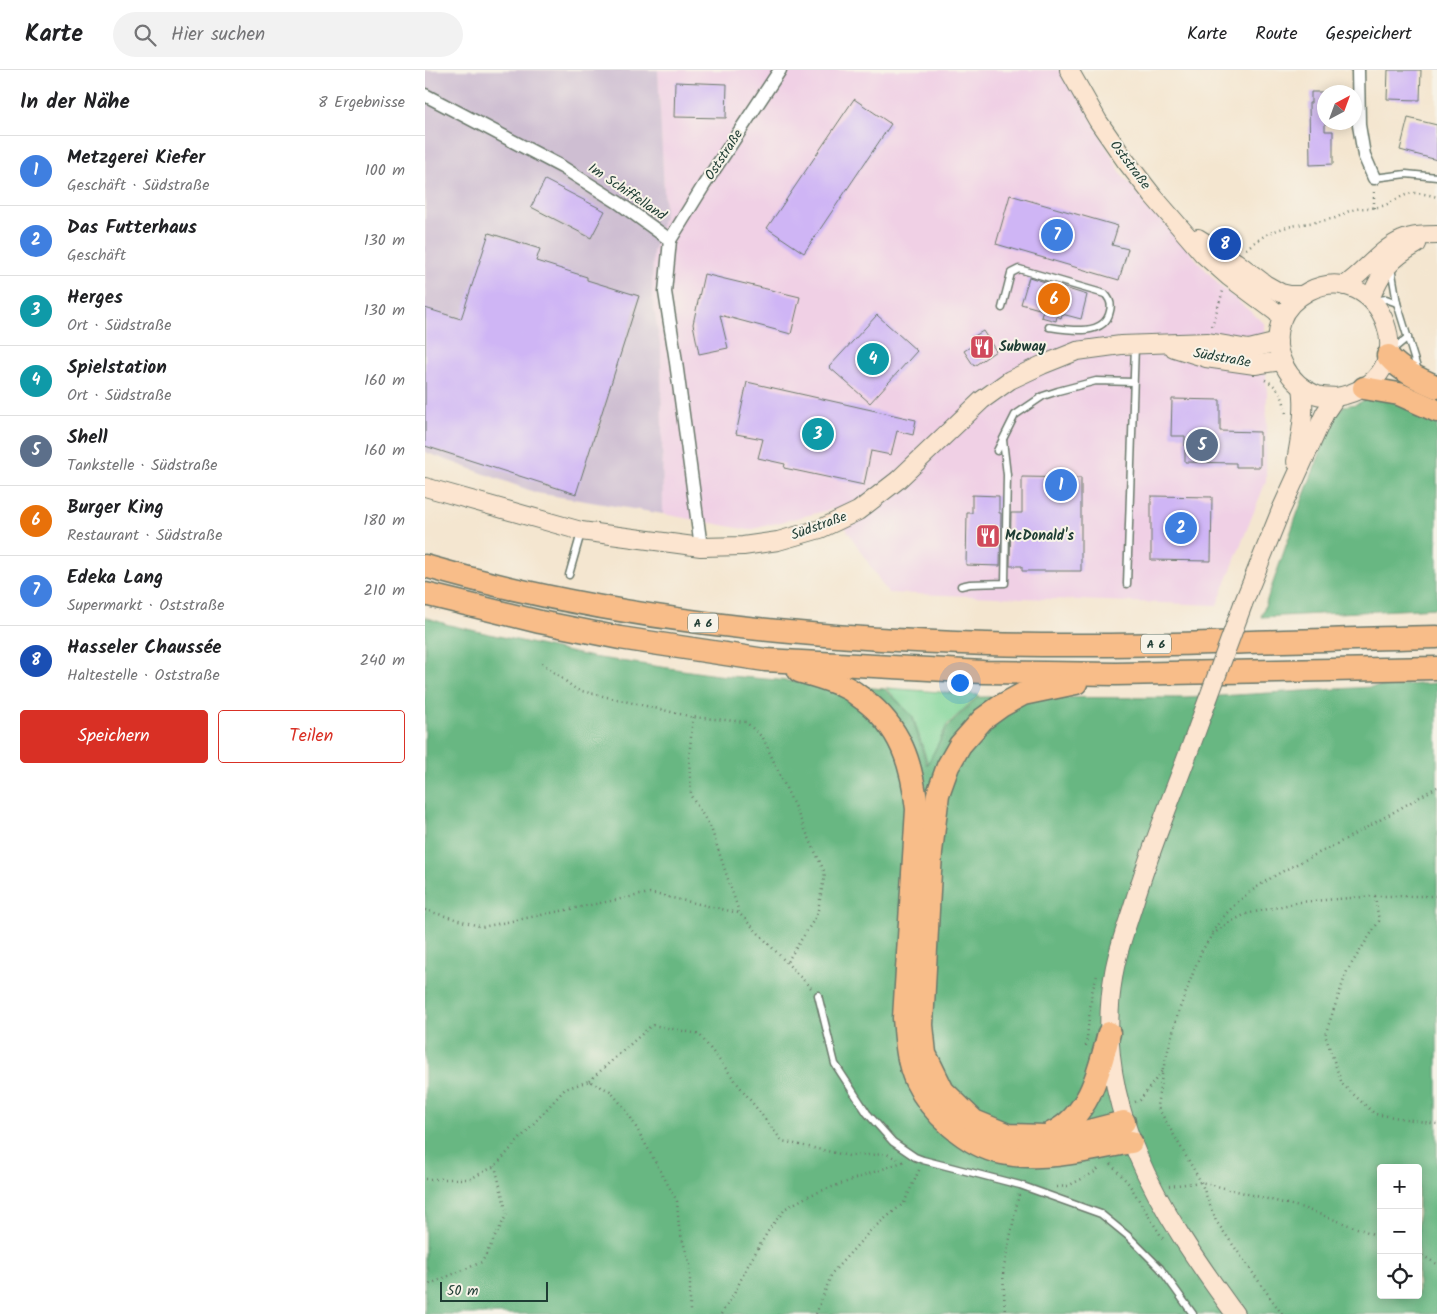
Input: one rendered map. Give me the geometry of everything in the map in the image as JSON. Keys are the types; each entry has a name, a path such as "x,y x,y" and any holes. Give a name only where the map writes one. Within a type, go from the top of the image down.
{"highway":[{"path":"1388,355 1395,364 1429,384"},
{"path":"1364,388 1399,394 1437,411"},
{"name":"A 6","path":"425,566 548,597 702,623 778,631 987,644 1129,644 1437,637"},
{"name":"A 6","path":"425,594 540,622 620,638 765,660 973,672 1116,674 1437,668"},
{"path":"1326,640 1437,626"},
{"path":"765,660 821,677 849,688 870,704 888,722 901,744 914,783 917,810 905,1018 906,1045 916,1081 938,1115 965,1138 1001,1153 1031,1156 1094,1150 1125,1124"},
{"path":"1116,674 1023,694 983,719 960,744 948,766 938,794 931,852 922,1025 925,1054 943,1091 974,1121 1008,1135 1046,1136 1089,1131 1125,1124"},
{"path":"1046,1136 1060,1129 1082,1108 1096,1078 1109,1033"}],"main road":[{"name":"Oststraße","path":"1069,70 1098,121 1153,196 1183,229 1233,270 1258,298 1282,319"},
{"path":"1371,300 1382,272 1398,256 1416,245 1437,236"},
{"path":"1344,286 1354,280 1380,253 1403,239 1437,236"},
{"name":"Oststraße","path":"1233,270 1281,293 1301,295"},
{"path":"1329,285 1344,286 1358,291 1371,300 1380,310 1387,323 1390,338 1388,355 1379,374 1364,388 1351,394 1336,397 1319,395 1303,388 1290,376 1281,361 1277,342 1279,328 1287,310 1301,295 1314,288 1329,285"},
{"name":"Südstraße","path":"425,487 581,531 701,547 743,546 777,541 820,529 859,511 898,480 981,400 1010,380 1077,351 1135,343 1208,342 1249,348 1277,342"},
{"name":"Südstraße","path":"1164,344 1206,358 1255,364 1281,361"},
{"path":"1281,510 1295,468 1304,419 1303,388"},
{"path":"1235,1314 1176,1227 1153,1188 1125,1124 1112,1074 1109,1033 1113,981 1119,949 1141,878 1243,604 1281,510 1325,413 1336,397"}],"street":[{"name":"Oststraße","path":"670,240 780,70"},
{"path":"1358,70 1359,125 1364,155 1374,178"},
{"name":"Im Schiffelland","path":"425,95 562,167 619,203 670,240 665,292 701,547"}],"lane":[{"path":"1374,178 1406,174 1437,177"},
{"path":"1390,264 1397,302 1408,337 1429,384"},
{"path":"1002,308 1011,273 1019,269 1105,294 1110,299 1111,309 1108,320 1101,326 1070,331 1049,327"},
{"path":"1371,300 1387,299 1397,302"},
{"path":"1388,355 1408,337"},
{"path":"1127,584 1135,343"},
{"path":"997,451 1015,415 1043,396 1058,390 1096,381 1133,382"},
{"path":"961,586 1005,583 1007,475 1003,440"},
{"path":"569,575 581,531"},
{"path":"818,995 835,1064 867,1113 893,1142 915,1157 923,1160 1021,1185 1101,1214 1128,1236 1160,1268 1193,1314"}],"path":[{"path":"1373,208 1374,178"},
{"path":"1208,342 1221,295 1233,270 1253,243 1279,229 1296,224 1334,219 1352,210 1385,205 1405,195 1415,193 1437,196"},
{"path":"1264,380 1270,383 1283,398 1287,417"},
{"path":"542,663 577,690 693,717 746,722 763,738 825,873 817,915 787,962"},
{"path":"693,717 689,758 691,796 711,828 739,913 818,995"},
{"path":"1282,1314 1216,1221 1201,1182 1157,1106 1163,1069 1178,1013 1201,952 1221,918 1248,892 1288,867 1342,841 1437,787"},
{"path":"425,910 482,927 650,893 739,913"},
{"path":"1212,935 1228,923 1246,914 1300,902 1375,896 1437,896"},
{"path":"1375,896 1379,921 1347,971 1325,1034 1342,1084 1375,1114 1437,1124"},
{"path":"425,1179 470,1179 495,1166 565,1089 589,1080 652,1025 699,1034 782,1141 849,1156 887,1154 903,1162"},
{"path":"1125,1124 1163,1069"},
{"path":"589,1080 610,1091 627,1111 677,1201 679,1228 690,1265 690,1314"},
{"path":"721,1314 733,1296 747,1266 770,1228 786,1208 810,1195 915,1157"},
{"path":"816,1314 832,1273 871,1230 904,1204 923,1160"},
{"path":"1051,1187 1068,1186 1097,1171 1099,1164"},
{"path":"425,1286 482,1262 507,1214 495,1166"},
{"path":"1153,1188 1201,1182 1303,1208 1377,1236"},
{"path":"1005,1314 1003,1272 1021,1185"},
{"path":"1420,1254 1437,1264"}],"shaded area":[{"path":"425,70 658,70 665,212 653,253 652,296 661,350 663,514 537,493 425,452"},
{"path":"658,70 1066,70 1122,175 1220,286 1264,323 1267,393 1266,481 1217,605 888,593 833,509 749,530 663,514 661,350 652,296 653,253 665,212"}],"green space":[{"path":"1370,397 1399,401 1437,417 1437,608 1261,617 1332,422 1343,406 1357,404"},
{"path":"425,617 449,625 592,657 717,675 885,689 912,716 927,765 948,726 978,697 1186,698 1437,683 1437,1314 425,1314"},
{"path":"886,688 979,695 947,725 928,764 913,717"}],"building":[{"path":"1388,70 1421,70 1420,100 1387,99"},
{"path":"675,82 727,84 726,118 674,117"},
{"path":"1311,92 1317,92 1317,130 1333,131 1333,164 1310,165 1309,103 1311,103"},
{"path":"854,99 891,124 804,253 767,228"},
{"path":"1408,118 1437,125 1437,160 1400,150"},
{"path":"545,180 605,211 591,238 531,207"},
{"path":"1010,195 1118,226 1112,245 1128,249 1119,280 996,244"},
{"path":"489,233 540,249 536,261 587,277 587,280 639,296 576,494 425,446 425,308 461,319"},
{"path":"704,274 800,297 791,334 720,315 728,348 699,354 693,324"},
{"path":"1029,277 1087,295 1081,319 1062,314 1061,318 1057,316 1056,321 1041,317 1043,310 1021,304"},
{"path":"877,315 917,351 870,403 829,367"},
{"name":"Subway","path":"983,331 996,351 974,366 964,351 975,344 971,338"},
{"path":"747,382 916,420 913,435 897,431 891,455 871,451 864,485 784,468 785,464 758,458 763,439 736,434"},
{"path":"1172,399 1220,400 1220,431 1260,432 1260,467 1236,467 1236,463 1185,462 1185,436 1171,436"},
{"path":"1022,477 1081,478 1081,571 1022,571 1022,566 1010,566 1011,513 1022,513"},
{"path":"972,495 999,496 999,513 1001,513 1000,566 966,565 967,513 972,513"},
{"path":"1151,496 1212,497 1211,561 1151,560"}],"place":[{"name":"Edeka Lang","path":"1057,235"},
{"name":"Hasseler Chaussée","path":"1225,244"},
{"name":"Burger King","path":"1054,299"},
{"name":"Subway","path":"982,347"},
{"name":"Spielstation","path":"873,359"},
{"name":"Herges","path":"818,434"},
{"name":"Shell","path":"1202,445"},
{"name":"Metzgerei Kiefer","path":"1061,485"},
{"name":"Das Futterhaus","path":"1181,528"},
{"name":"McDonald's","path":"988,536"}]}
